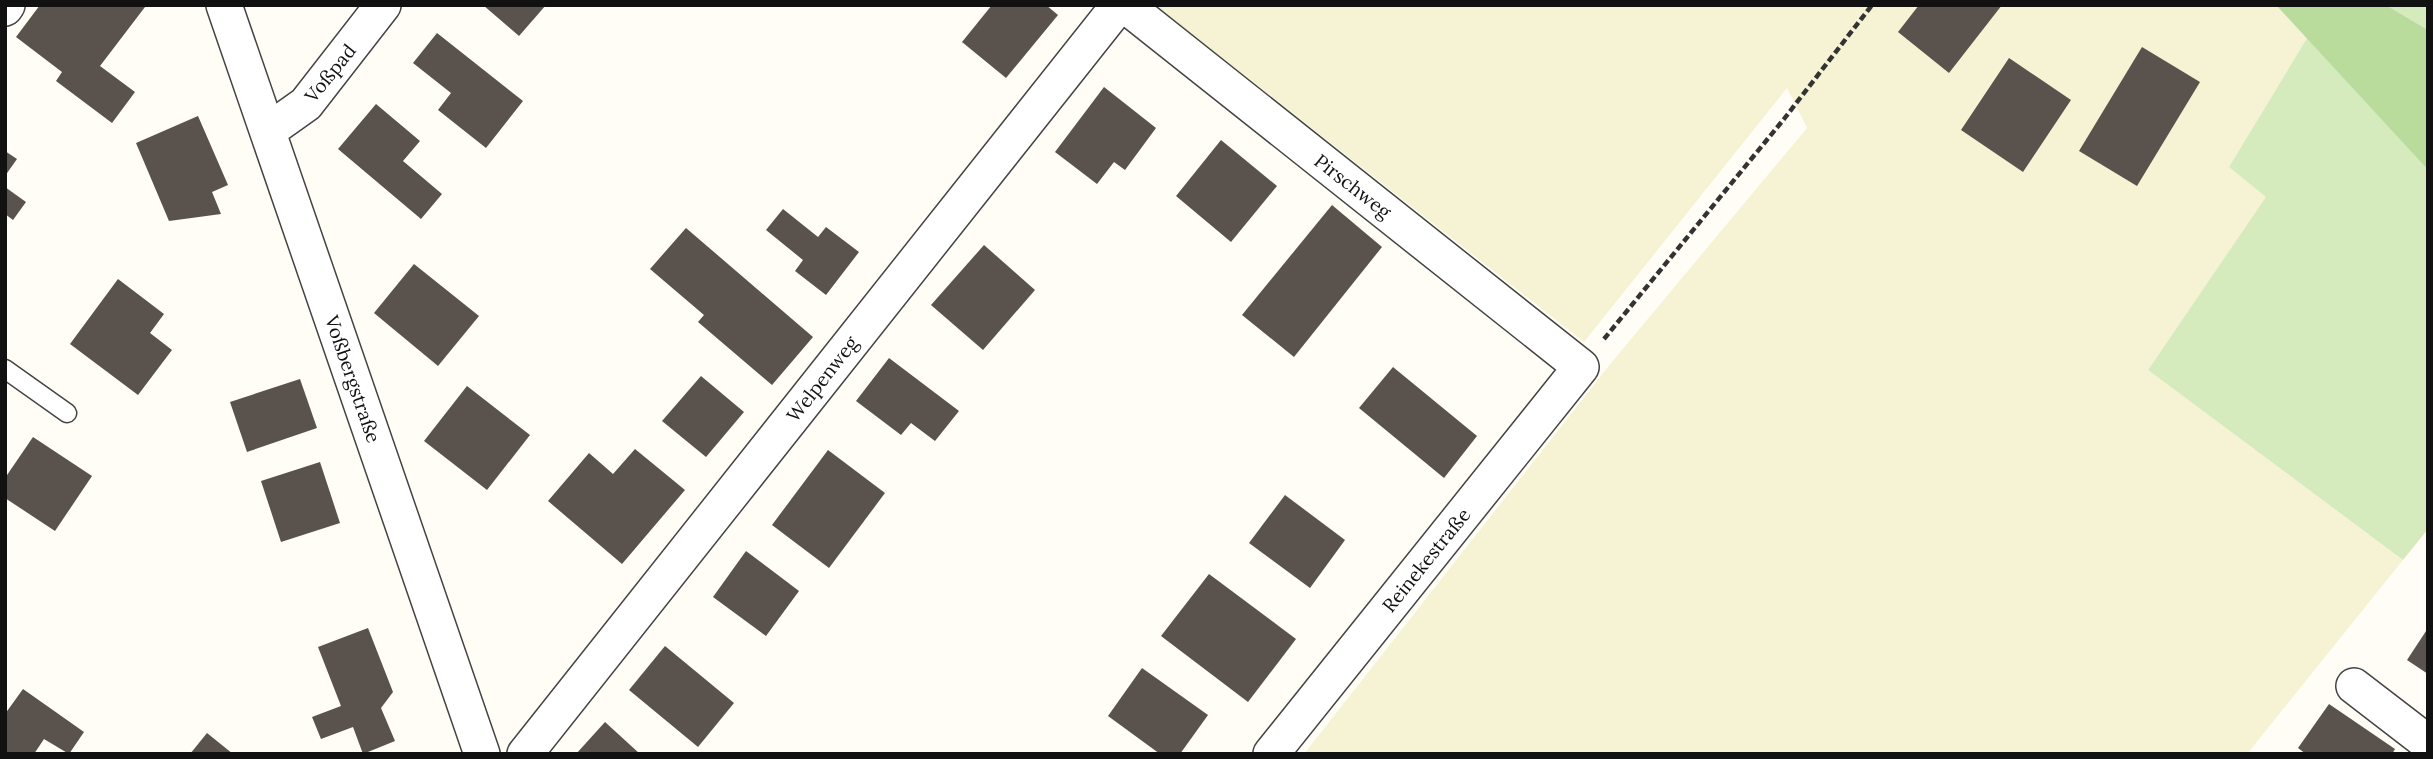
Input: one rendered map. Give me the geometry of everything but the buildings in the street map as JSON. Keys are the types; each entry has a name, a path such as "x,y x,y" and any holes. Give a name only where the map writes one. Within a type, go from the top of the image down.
{"street":[{"name":"Voßbergstraße","path":"224,5 482,754"},
{"name":"Voßpad","path":"268,131 306,104 383,5"},
{"name":"Welpenweg","path":"525,754 1119,5"},
{"name":"Pirschweg","path":"1125,5 1581,367"},
{"name":"Reinekestraße","path":"1271,754 1581,367"},
{"path":"2354,686 2428,743"}],"lane":[{"path":"5,369 67,414"}],"path":[{"path":"1581,367 1784,119 1872,5"}],"shaded area":[{"path":"1155,5 2276,5 2307,38 2229,167 2267,197 2148,370 2403,560 2247,754 1304,754 1611,363 1807,128 1787,88 1584,342"}],"green space":[{"path":"2276,5 2386,5 2428,30 2428,170"},
{"path":"2386,5 2428,5 2428,30"},
{"path":"2307,38 2428,170 2428,529 2403,560 2148,370 2266,197 2229,167"}]}
